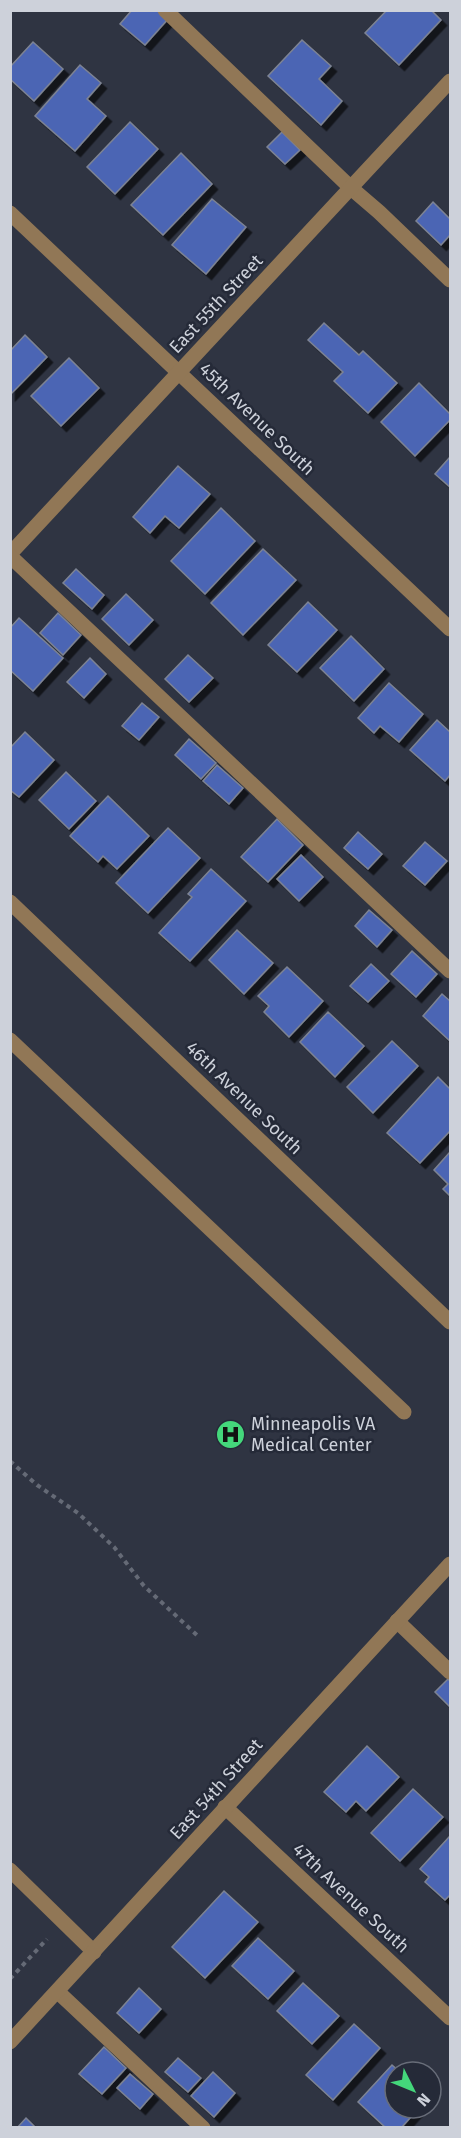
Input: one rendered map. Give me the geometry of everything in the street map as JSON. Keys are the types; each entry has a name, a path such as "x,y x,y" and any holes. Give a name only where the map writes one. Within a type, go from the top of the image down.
{"street":[{"path":"165,10 450,280"},
{"name":"East 55th Street","path":"10,555 450,81"},
{"name":"45th Avenue South","path":"10,213 450,628"},
{"path":"10,555 450,971"},
{"name":"46th Avenue South","path":"10,902 450,1322"},
{"path":"10,1040 404,1412"},
{"name":"East 54th Street","path":"10,2042 450,1564"},
{"path":"397,1621 450,1672"},
{"name":"47th Avenue South","path":"225,1807 450,2019"},
{"path":"10,1870 94,1952"},
{"path":"58,1992 203,2127"}],"path":[{"path":"10,1461 37,1485 78,1513 114,1547 144,1586 200,1638"},
{"path":"10,1979 64,1921"}],"building":[{"path":"132,10 158,10 168,19 145,45 120,24"},
{"path":"387,10 431,10 441,20 399,65 365,33"},
{"path":"302,40 331,66 319,79 342,101 321,125 268,76"},
{"path":"33,42 63,69 34,101 10,79 10,67"},
{"path":"80,65 101,83 87,99 106,116 75,151 35,116"},
{"path":"130,122 158,149 115,194 87,167"},
{"path":"282,132 300,150 285,164 267,147"},
{"path":"181,153 212,184 163,235 131,205"},
{"path":"212,199 246,227 206,274 172,245"},
{"path":"433,202 450,219 450,235 441,245 416,221"},
{"path":"324,323 359,355 363,351 397,383 368,413 334,381 343,372 308,340"},
{"path":"25,335 47,357 10,395 10,351"},
{"path":"69,358 99,388 61,426 31,396"},
{"path":"419,383 450,414 450,420 415,456 381,422"},
{"path":"450,457 450,487 435,474"},
{"path":"178,466 210,494 179,528 165,516 150,533 133,517"},
{"path":"221,508 255,541 205,594 171,561"},
{"path":"263,549 296,580 243,635 211,603"},
{"path":"76,569 104,595 92,609 63,583"},
{"path":"126,594 153,620 129,645 102,619"},
{"path":"308,602 337,630 297,672 268,645"},
{"path":"58,613 81,635 63,655 40,633"},
{"path":"19,618 63,658 33,691 10,670 10,628"},
{"path":"351,636 384,669 354,701 320,668"},
{"path":"188,655 213,678 189,702 165,679"},
{"path":"90,658 106,674 84,698 67,682"},
{"path":"389,683 423,714 399,742 380,726 374,733 358,718"},
{"path":"142,703 159,717 139,740 122,726"},
{"path":"437,720 450,732 450,775 445,781 410,750"},
{"path":"25,732 54,760 19,797 10,790 10,748"},
{"path":"189,739 216,763 201,779 175,755"},
{"path":"217,765 243,788 229,804 203,781"},
{"path":"66,772 96,801 69,829 39,800"},
{"path":"108,796 149,836 117,869 103,856 98,862 70,836"},
{"path":"277,819 303,845 268,882 241,857"},
{"path":"168,828 200,858 148,913 116,883"},
{"path":"358,832 382,854 368,869 344,848"},
{"path":"425,842 447,861 425,885 403,866"},
{"path":"301,855 323,877 299,901 277,879"},
{"path":"211,869 246,901 190,961 159,933 192,897 188,894"},
{"path":"369,910 392,930 377,947 355,926"},
{"path":"237,930 273,963 244,994 209,960"},
{"path":"412,951 437,974 416,997 391,974"},
{"path":"371,964 389,981 368,1002 350,986"},
{"path":"287,967 323,1001 289,1037 264,1012 269,1006 258,996"},
{"path":"442,994 450,1001 450,1041 423,1016"},
{"path":"328,1012 364,1046 335,1077 300,1042"},
{"path":"392,1041 418,1066 373,1113 347,1087"},
{"path":"438,1077 450,1089 450,1131 420,1163 387,1133"},
{"path":"450,1152 450,1196 443,1189 448,1184 434,1170"},
{"path":"448,1679 450,1681 450,1707 435,1692"},
{"path":"367,1746 399,1777 366,1811 356,1801 346,1812 324,1792"},
{"path":"413,1789 443,1817 400,1861 371,1833"},
{"path":"450,1836 450,1895 445,1900 425,1882 429,1877 420,1869"},
{"path":"224,1891 258,1922 205,1978 172,1947"},
{"path":"258,1938 294,1971 268,1999 232,1966"},
{"path":"303,1983 339,2016 312,2044 277,2011"},
{"path":"139,1988 161,2009 139,2033 117,2013"},
{"path":"354,2024 380,2048 333,2100 306,2075"},
{"path":"104,2047 126,2068 102,2094 79,2074"},
{"path":"178,2058 201,2078 188,2092 165,2072"},
{"path":"213,2072 235,2093 214,2117 191,2096"},
{"path":"130,2074 153,2094 140,2109 117,2088"},
{"path":"383,2075 383,2120 408,2120 401,2128 386,2128 358,2102"},
{"path":"26,2118 36,2128 17,2128"}],"place":[{"name":"Minneapolis VA Medical Center","path":"230,1434"}]}
